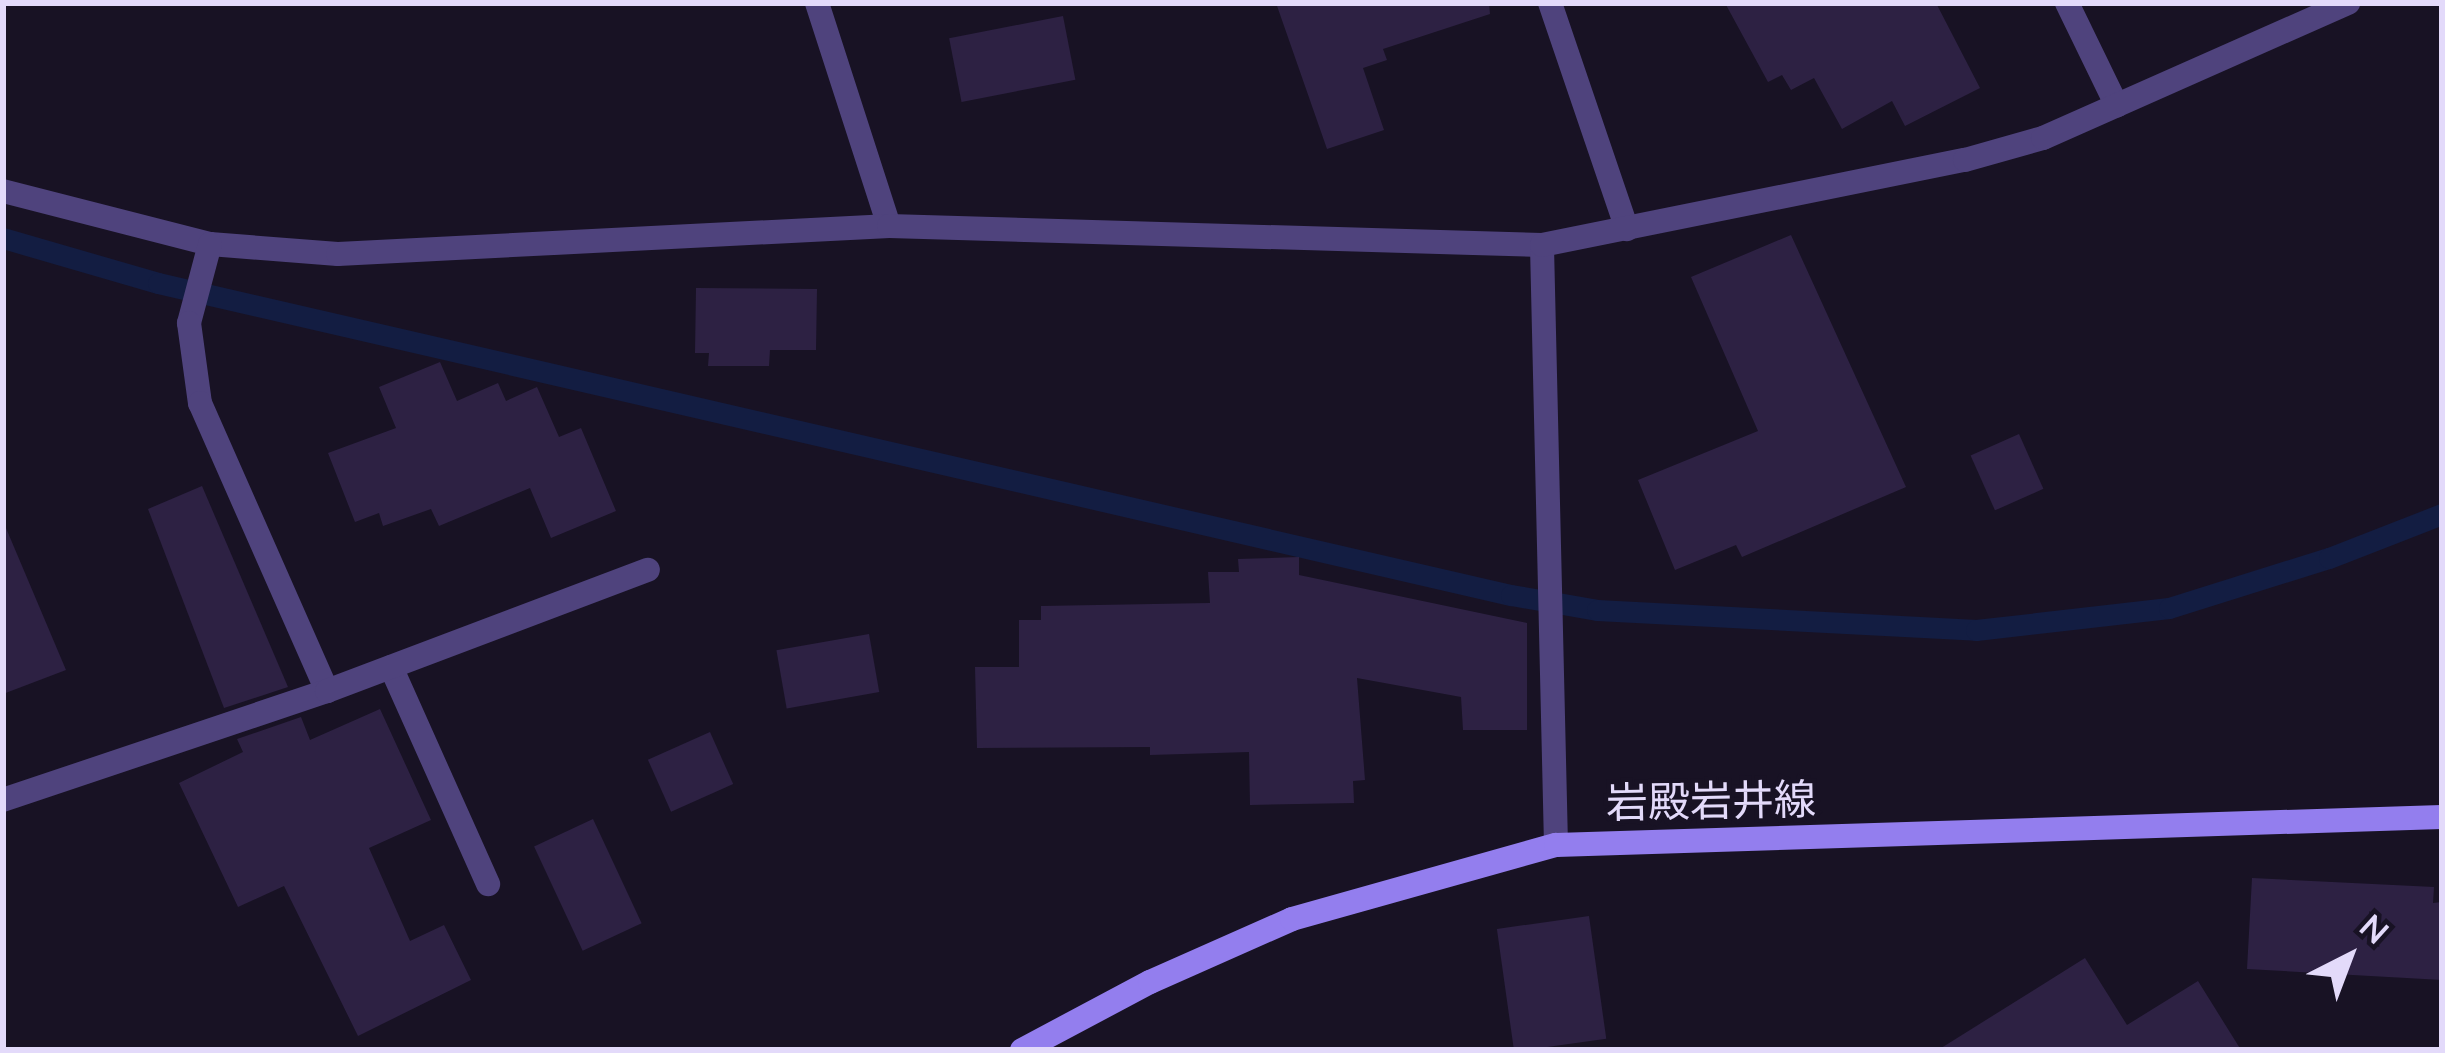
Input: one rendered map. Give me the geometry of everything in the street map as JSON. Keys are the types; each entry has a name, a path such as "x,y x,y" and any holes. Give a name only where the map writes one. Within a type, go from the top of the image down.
{"main road":[{"name":"岩殿岩井線","path":"1022,1050 1150,982 1292,919 1556,845 2442,817"}],"street":[{"path":"817,3 889,226"},
{"path":"1550,3 1627,229"},
{"path":"2067,3 2117,106"},
{"path":"3,191 210,244 338,254 889,226 1542,245 1965,160 2043,138 2348,3"},
{"path":"210,244 189,323 200,403 327,691"},
{"path":"1542,245 1556,845"},
{"path":"3,800 327,691 649,570"},
{"path":"391,667 488,884"}],"building":[{"path":"1276,3 1489,3 1490,14 1383,49 1387,60 1363,68 1384,130 1327,149"},
{"path":"1725,3 1936,3 1980,88 1905,126 1892,101 1842,129 1814,78 1791,90 1782,75 1768,82"},
{"path":"1063,16 1075,80 962,102 949,38"},
{"path":"1791,235 1906,487 1742,557 1736,545 1675,570 1638,480 1758,431 1691,277"},
{"path":"696,288 817,289 816,350 770,350 769,366 708,366 709,353 695,353"},
{"path":"440,362 457,401 498,383 506,401 537,387 559,437 581,428 616,511 551,538 530,488 439,526 431,509 383,526 379,513 355,522 328,453 396,428 379,387"},
{"path":"2019,434 2043,489 1995,510 1971,456"},
{"path":"202,486 288,687 224,708 148,509"},
{"path":"3,521 66,670 3,694"},
{"path":"1299,557 1299,575 1527,623 1527,730 1463,730 1461,697 1357,678 1365,780 1353,781 1354,803 1250,805 1249,752 1150,755 1150,747 977,748 975,667 1019,667 1019,620 1041,620 1041,606 1210,603 1208,572 1239,572 1238,559"},
{"path":"869,634 879,692 787,708 776,650"},
{"path":"380,709 431,820 369,848 410,941 444,925 471,980 358,1036 284,886 238,907 179,783 243,752 237,739 301,717 310,740"},
{"path":"710,732 733,784 671,812 648,760"},
{"path":"593,819 642,923 583,951 534,846"},
{"path":"2252,878 2434,887 2433,903 2442,902 2442,980 2247,969"},
{"path":"1589,916 1606,1039 1514,1050 1497,929"},
{"path":"2085,958 2127,1025 2198,981 2241,1050 1938,1050"}],"waterway":[{"path":"3,238 158,283 1511,595 1597,610 1976,630 2169,608 2329,558 2442,514"}]}
